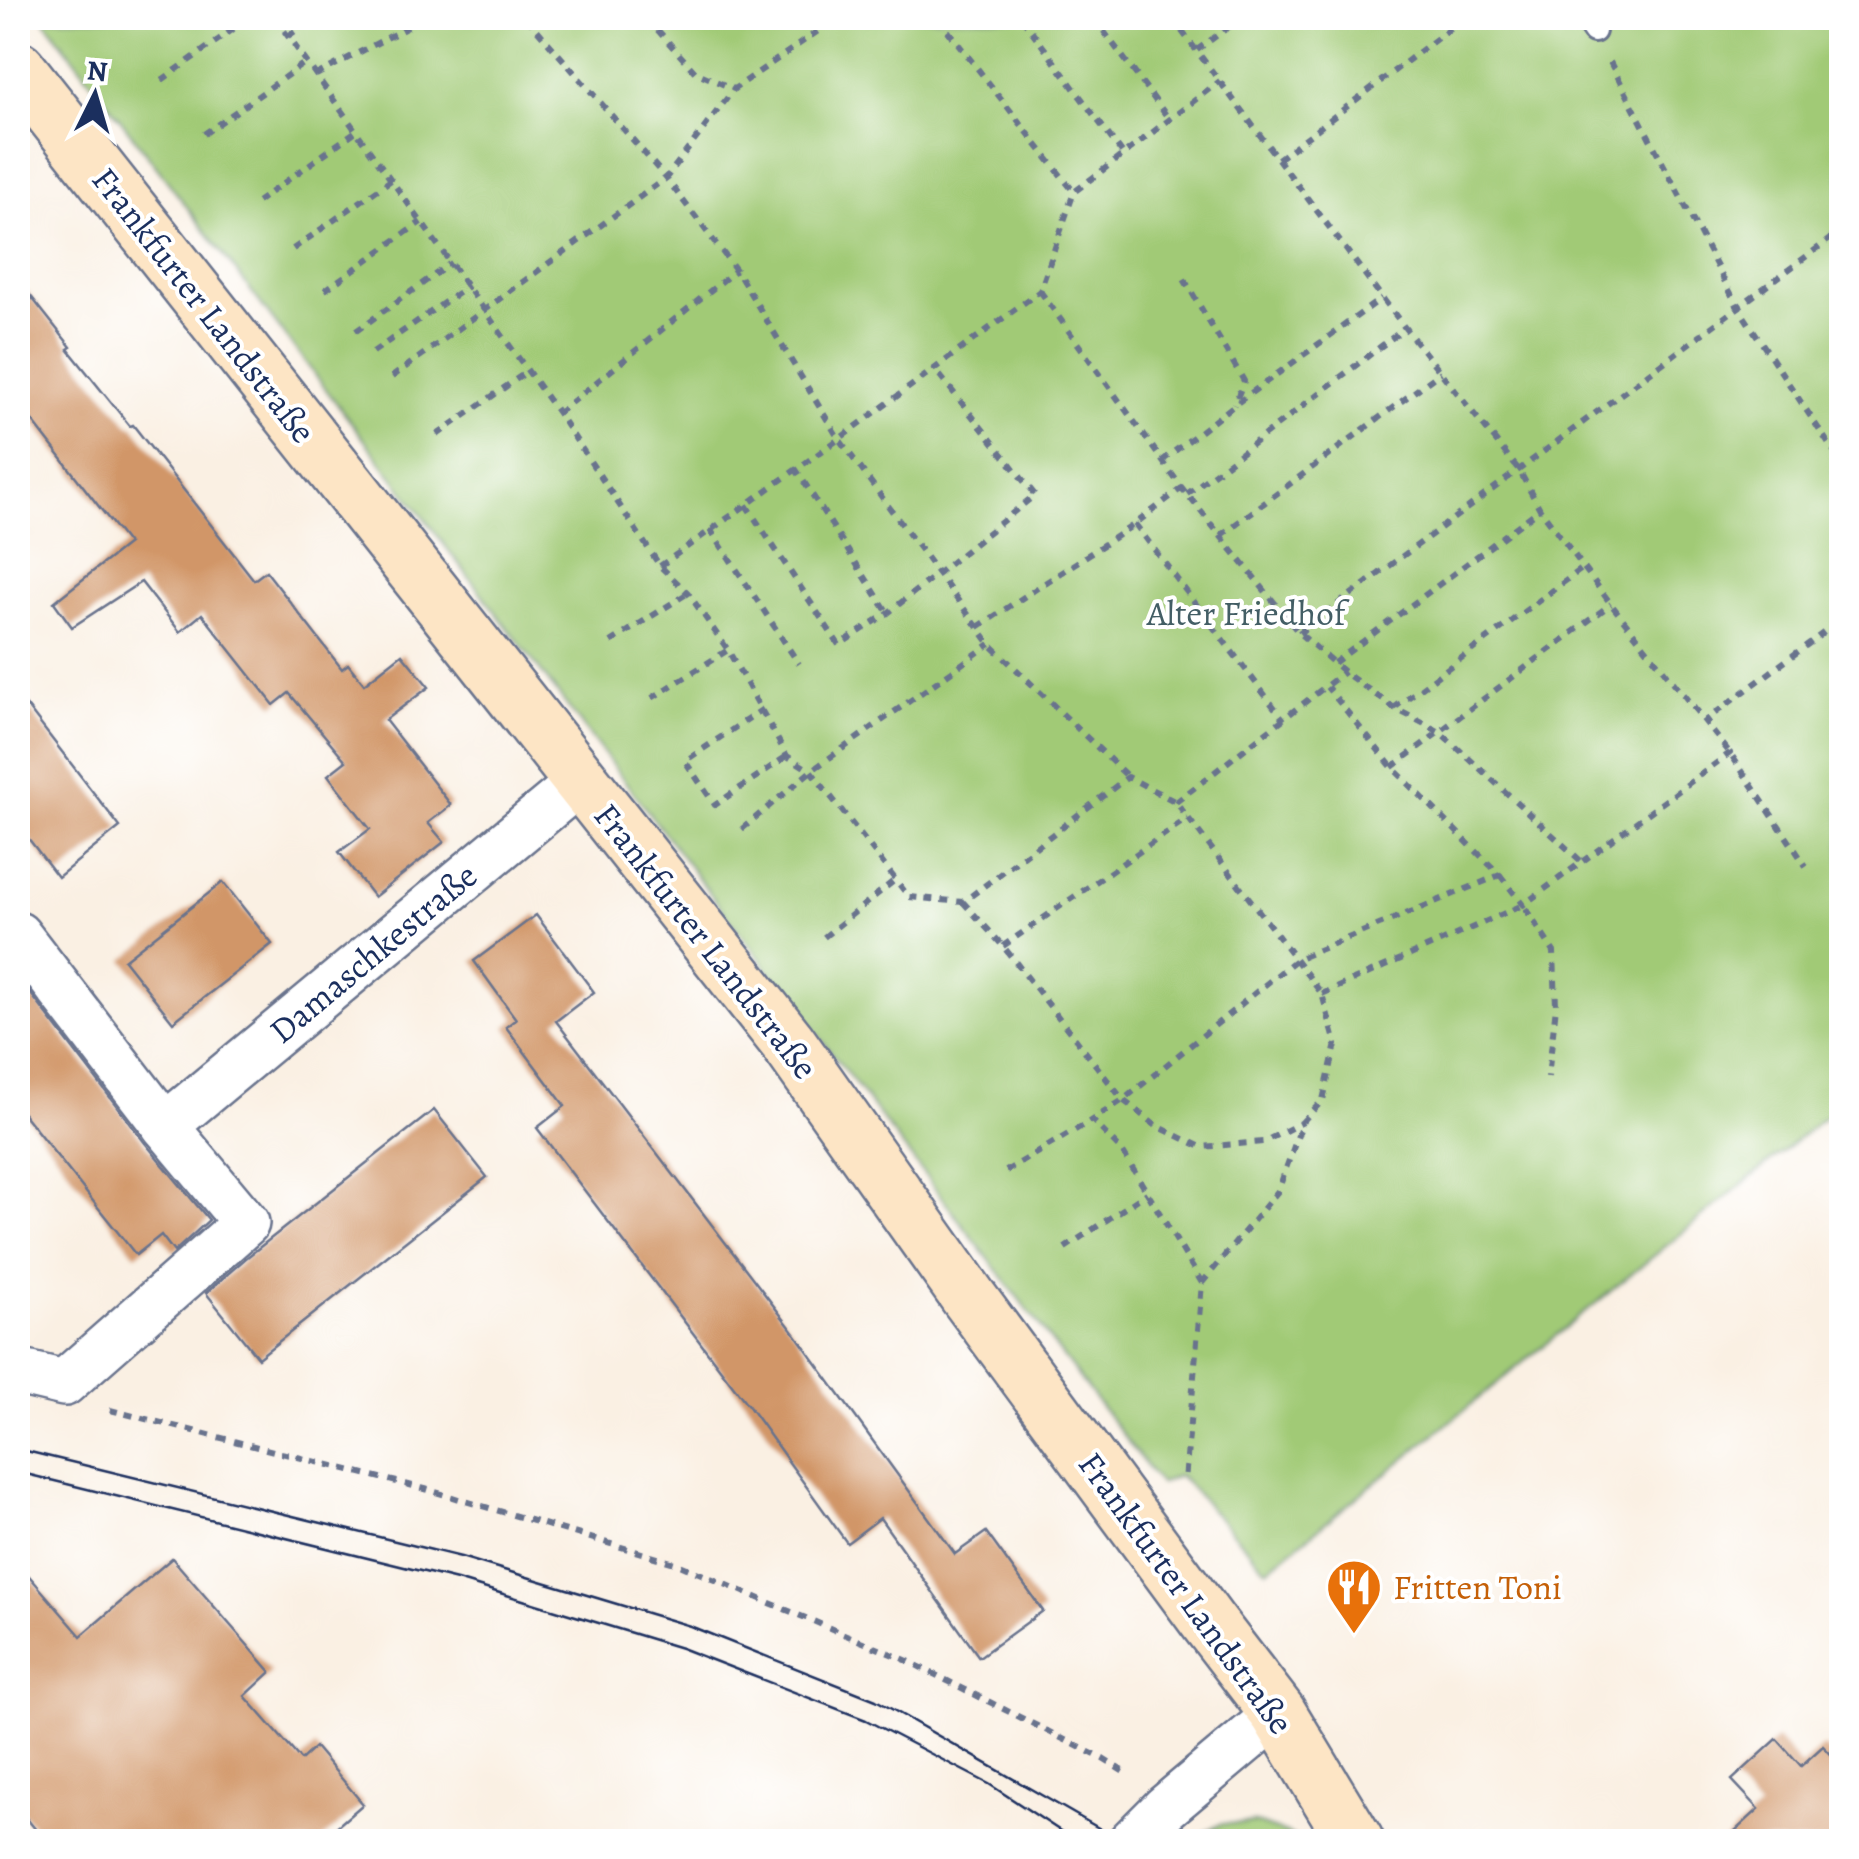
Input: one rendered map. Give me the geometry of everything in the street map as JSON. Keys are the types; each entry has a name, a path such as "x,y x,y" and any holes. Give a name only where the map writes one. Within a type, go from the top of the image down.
{"main road":[{"name":"Frankfurter Landstraße","path":"18,69 787,1042 980,1314 1278,1713 1356,1842"}],"street":[{"name":"Damaschkestraße","path":"165,1126 582,780"},
{"path":"18,935 246,1224 64,1383 18,1372"},
{"path":"1131,1842 1165,1808 1278,1713"}],"path":[{"path":"118,23 126,18"},
{"path":"162,80 250,18"},
{"path":"274,18 558,413 660,566 688,592 728,650 788,756 811,771 910,897 963,902 1128,778"},
{"path":"288,36 314,18"},
{"path":"316,75 425,18"},
{"path":"527,18 666,178 736,270 839,439 990,644 1128,778 1176,802 1298,959 1322,994 1336,1044 1323,1100 1303,1122 1263,1142 1201,1148 1155,1125 1124,1100 1003,946 963,902"},
{"path":"647,18 695,72 734,89"},
{"path":"392,376 666,178 734,89 836,18"},
{"path":"938,18 1074,192"},
{"path":"1022,18 1122,154"},
{"path":"1094,18 1169,120"},
{"path":"1172,18 1405,328 1519,470 1540,509 1611,604 1730,752"},
{"path":"1197,50 1241,18"},
{"path":"1278,158 1464,18"},
{"path":"1589,24 1738,307 1842,464"},
{"path":"204,134 306,62"},
{"path":"660,566 1040,291 1074,192 1220,81"},
{"path":"257,202 356,131"},
{"path":"294,250 391,180"},
{"path":"324,290 421,222"},
{"path":"1299,633 1842,230"},
{"path":"356,331 451,263"},
{"path":"558,413 736,270"},
{"path":"1184,279 1244,380 1233,406"},
{"path":"374,352 468,286"},
{"path":"1040,291 1162,462 1299,633 1394,708 1440,732 1582,862"},
{"path":"1162,462 1382,298"},
{"path":"978,628 1184,491 1405,328"},
{"path":"746,505 839,645 888,613 1035,495 934,368"},
{"path":"437,434 528,371"},
{"path":"1222,536 1440,372"},
{"path":"795,468 888,613"},
{"path":"1334,663 1540,509"},
{"path":"1134,524 1284,720"},
{"path":"710,529 800,664"},
{"path":"1394,708 1584,568"},
{"path":"611,642 688,592"},
{"path":"1392,766 1611,604"},
{"path":"1806,866 1706,720 1842,619"},
{"path":"742,829 811,771 990,644"},
{"path":"652,698 728,650"},
{"path":"1176,802 1344,672"},
{"path":"1327,687 1392,766 1500,874 1554,952 1556,1006 1548,1077"},
{"path":"763,709 685,762 716,805 788,756"},
{"path":"1322,994 1523,905 1730,752"},
{"path":"1003,946 1188,818"},
{"path":"1006,1171 1124,1100 1298,959 1500,874"},
{"path":"824,936 895,880"},
{"path":"1092,1120 1122,1151 1202,1284"},
{"path":"1185,1481 1202,1284 1278,1191 1303,1122"},
{"path":"1065,1248 1147,1193"},
{"path":"64,1383 76,1401 425,1489 676,1564 908,1662 1130,1776"}],"green space":[{"name":"Alter Friedhof","path":"43,18 1841,18 1841,1104 1267,1570 1179,1475 1160,1484"},
{"path":"1255,1823 1301,1841 1189,1841 1221,1824"}],"building":[{"path":"18,280 71,347 68,349 254,580 266,571 342,669 348,664 364,684 402,654 429,687 385,720 451,805 428,823 444,842 374,897 339,852 370,829 328,775 346,761 289,693 274,705 202,614 180,632 141,582 72,627 54,602 128,544 18,402"},
{"path":"18,695 120,827 58,877 18,825"},
{"path":"223,882 272,944 173,1022 124,960"},
{"path":"536,915 594,992 556,1021 796,1335 955,1554 986,1532 1043,1611 979,1657 880,1518 847,1543 750,1408 537,1128 565,1106 506,1027 516,1019 474,961"},
{"path":"18,977 209,1220 174,1252 161,1235 136,1255 18,1107"},
{"path":"434,1110 487,1177 258,1358 206,1293"},
{"path":"172,1558 271,1672 245,1696 301,1760 315,1747 363,1804 319,1842 46,1842 18,1808 18,1563 81,1636"},
{"path":"1777,1739 1801,1766 1823,1746 1842,1766 1842,1842 1723,1842 1759,1809 1732,1780"}],"tram line":[{"path":"18,1449 461,1557 690,1626 876,1700 1123,1842"},
{"path":"18,1472 457,1580 681,1648 866,1720 989,1784 1077,1842"}],"place":[{"name":"Fritten Toni","path":"1354,1636"}]}
